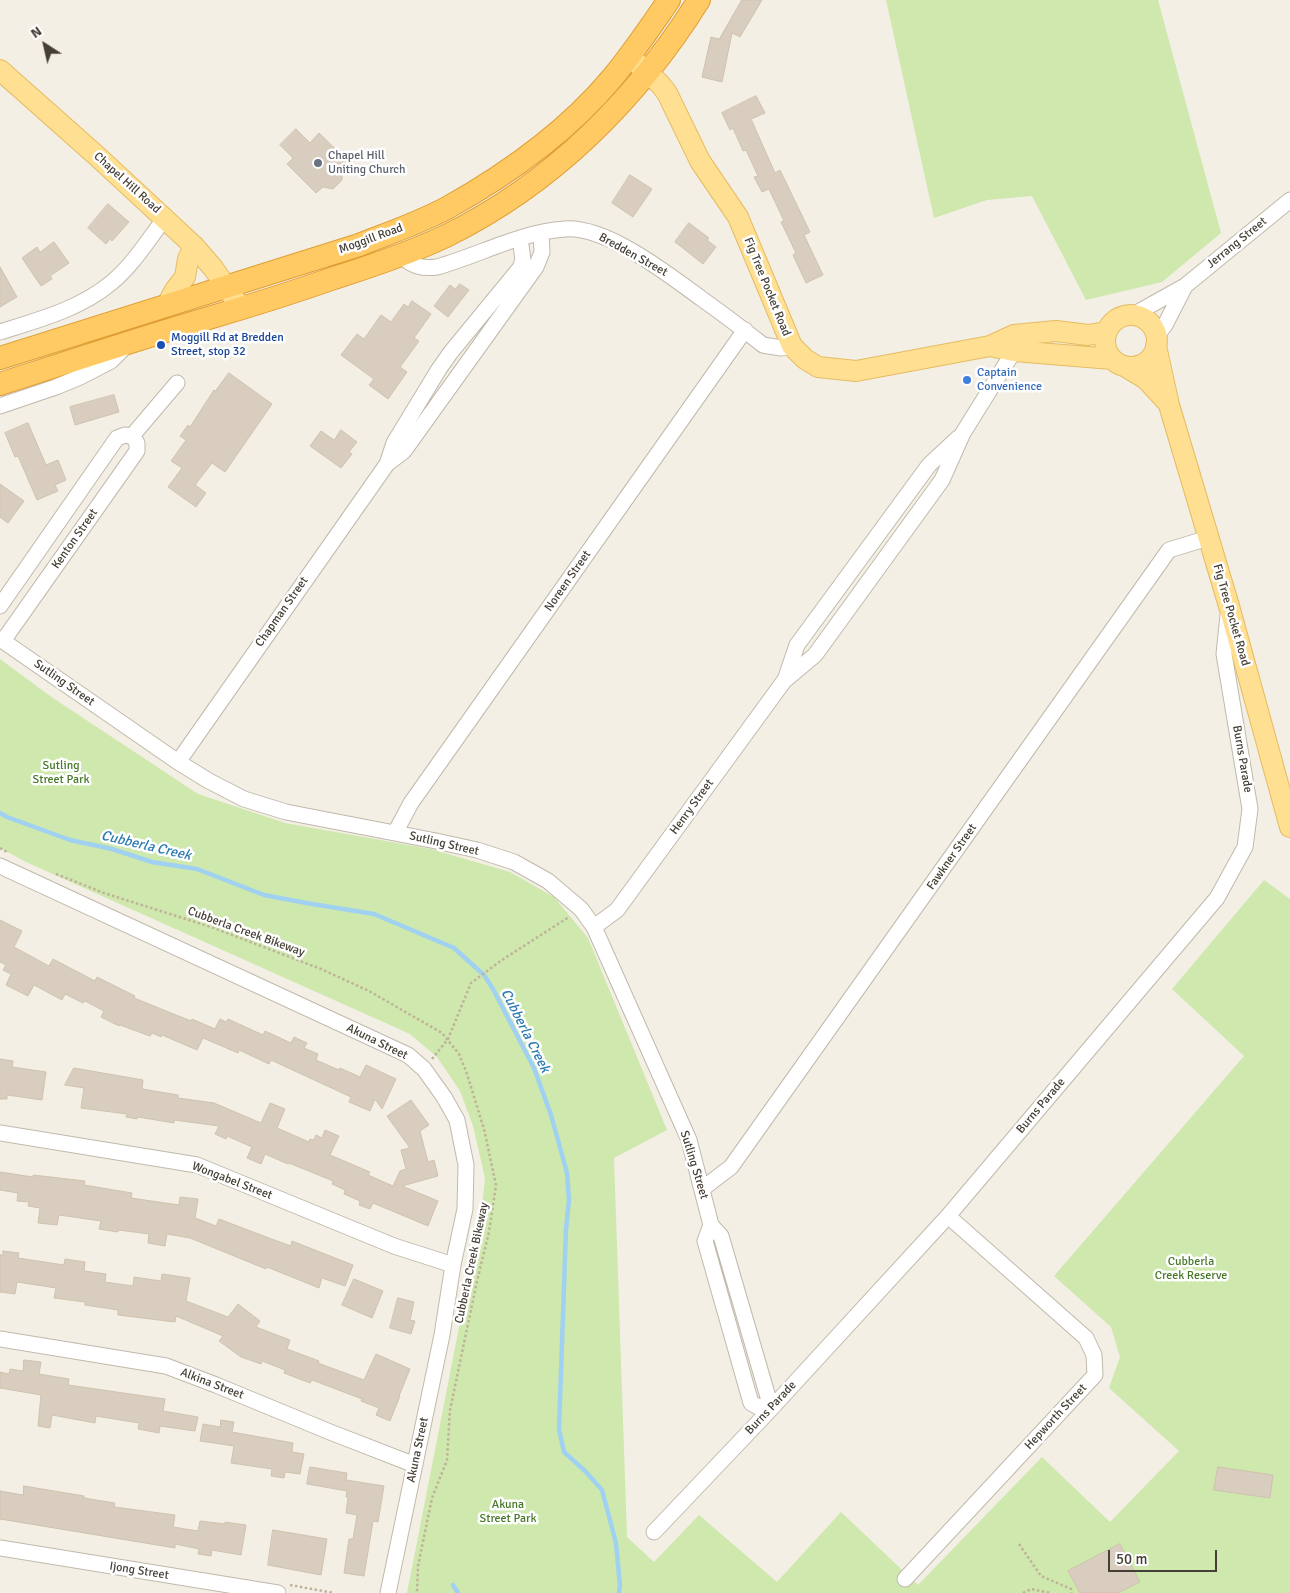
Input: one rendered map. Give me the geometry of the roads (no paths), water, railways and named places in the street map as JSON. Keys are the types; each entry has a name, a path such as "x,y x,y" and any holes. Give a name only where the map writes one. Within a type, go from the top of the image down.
{"highway":[{"name":"Moggill Road","path":"0,358 377,238 424,218 467,196 500,175 552,136 592,99 629,56 669,0"},
{"name":"Moggill Road","path":"0,384 401,256 468,224 537,179 594,132 648,73 699,0"}],"main road":[{"name":"Fig Tree Pocket Road","path":"629,56 667,92 700,161 738,217 792,346 805,359 818,367 856,371 1014,343 1056,331 1088,335 1106,332"},
{"name":"Chapel Hill Road","path":"0,70 194,246 241,308"},
{"path":"167,305 185,277 188,259 194,246"},
{"path":"1133,315 1141,318 1148,322 1153,329 1156,341 1153,353 1148,360 1134,367 1119,363 1105,346 1106,332 1117,319 1133,315"},
{"name":"Fig Tree Pocket Road","path":"1156,341 1170,405 1208,538 1230,606 1290,827"},
{"name":"Fig Tree Pocket Road","path":"1014,343 1119,363 1146,379 1170,405"}],"street":[{"name":"Jerrang Street","path":"1133,315 1185,286 1290,200"},
{"path":"0,332 54,314 96,294 113,282 132,262 165,218"},
{"name":"Bredden Street","path":"401,256 410,264 418,267 437,267 520,238 566,229 588,231 605,237 660,268 763,345 781,348 792,346"},
{"name":"Chapman Street","path":"387,464 404,451 536,267 542,252 541,233"},
{"name":"Chapman Street","path":"178,762 387,464 394,444 439,369 520,268 522,260 520,238"},
{"name":"Jerrang Street","path":"1156,341 1185,286"},
{"name":"Noreen Street","path":"395,833 411,803 745,330"},
{"name":"Moggill Road","path":"0,406 87,374 111,360 128,343"},
{"name":"Henry Street","path":"594,927 617,910 784,681 797,645 929,465 963,433 1014,343"},
{"name":"Kenton Street","path":"132,436 177,383"},
{"name":"Kenton Street","path":"0,606 117,438 125,435 132,436 137,444 137,451 2,640"},
{"name":"Fawkner Street","path":"702,1189 731,1167 1169,550 1208,538"},
{"name":"Burns Parade","path":"654,1532 768,1412 948,1216 1218,898 1245,847 1250,809 1224,654 1230,606"},
{"name":"Sutling Street","path":"2,640 178,762 244,799 286,812 477,850 514,862 548,881 581,909 594,927 689,1140 711,1224 721,1236 768,1397 768,1412"},
{"name":"Akuna Street","path":"0,866 408,1055 424,1069 444,1096 457,1120 466,1165 465,1209 453,1266 442,1336 388,1593"},
{"name":"Wongabel Street","path":"0,1133 197,1165 394,1246 453,1266"},
{"name":"Hepworth Street","path":"905,1579 1095,1375 1094,1355 1086,1338 948,1216"},
{"name":"Alkina Street","path":"0,1339 166,1366 415,1465"},
{"name":"Ijong Street","path":"0,1548 278,1593"}],"waterway":[{"name":"Cubberla Creek","path":"0,813 70,840 112,849 152,862 197,869 264,895 374,914 454,948 484,975 534,1068 551,1115 567,1173 569,1200 566,1229 559,1429 564,1452 602,1490 616,1543 619,1593"},
{"path":"453,1585 458,1593"}],"place":[{"name":"Chapel Hill Uniting Church","path":"318,163"},
{"name":"Moggill Rd at Bredden Street, stop 32","path":"161,345"},
{"name":"Captain Convenience","path":"967,380"}],"park label":[{"name":"Sutling Street Park","path":"61,773"},
{"name":"Cubberla Creek Reserve","path":"1191,1269"},
{"name":"Akuna Street Park","path":"508,1512"}]}
